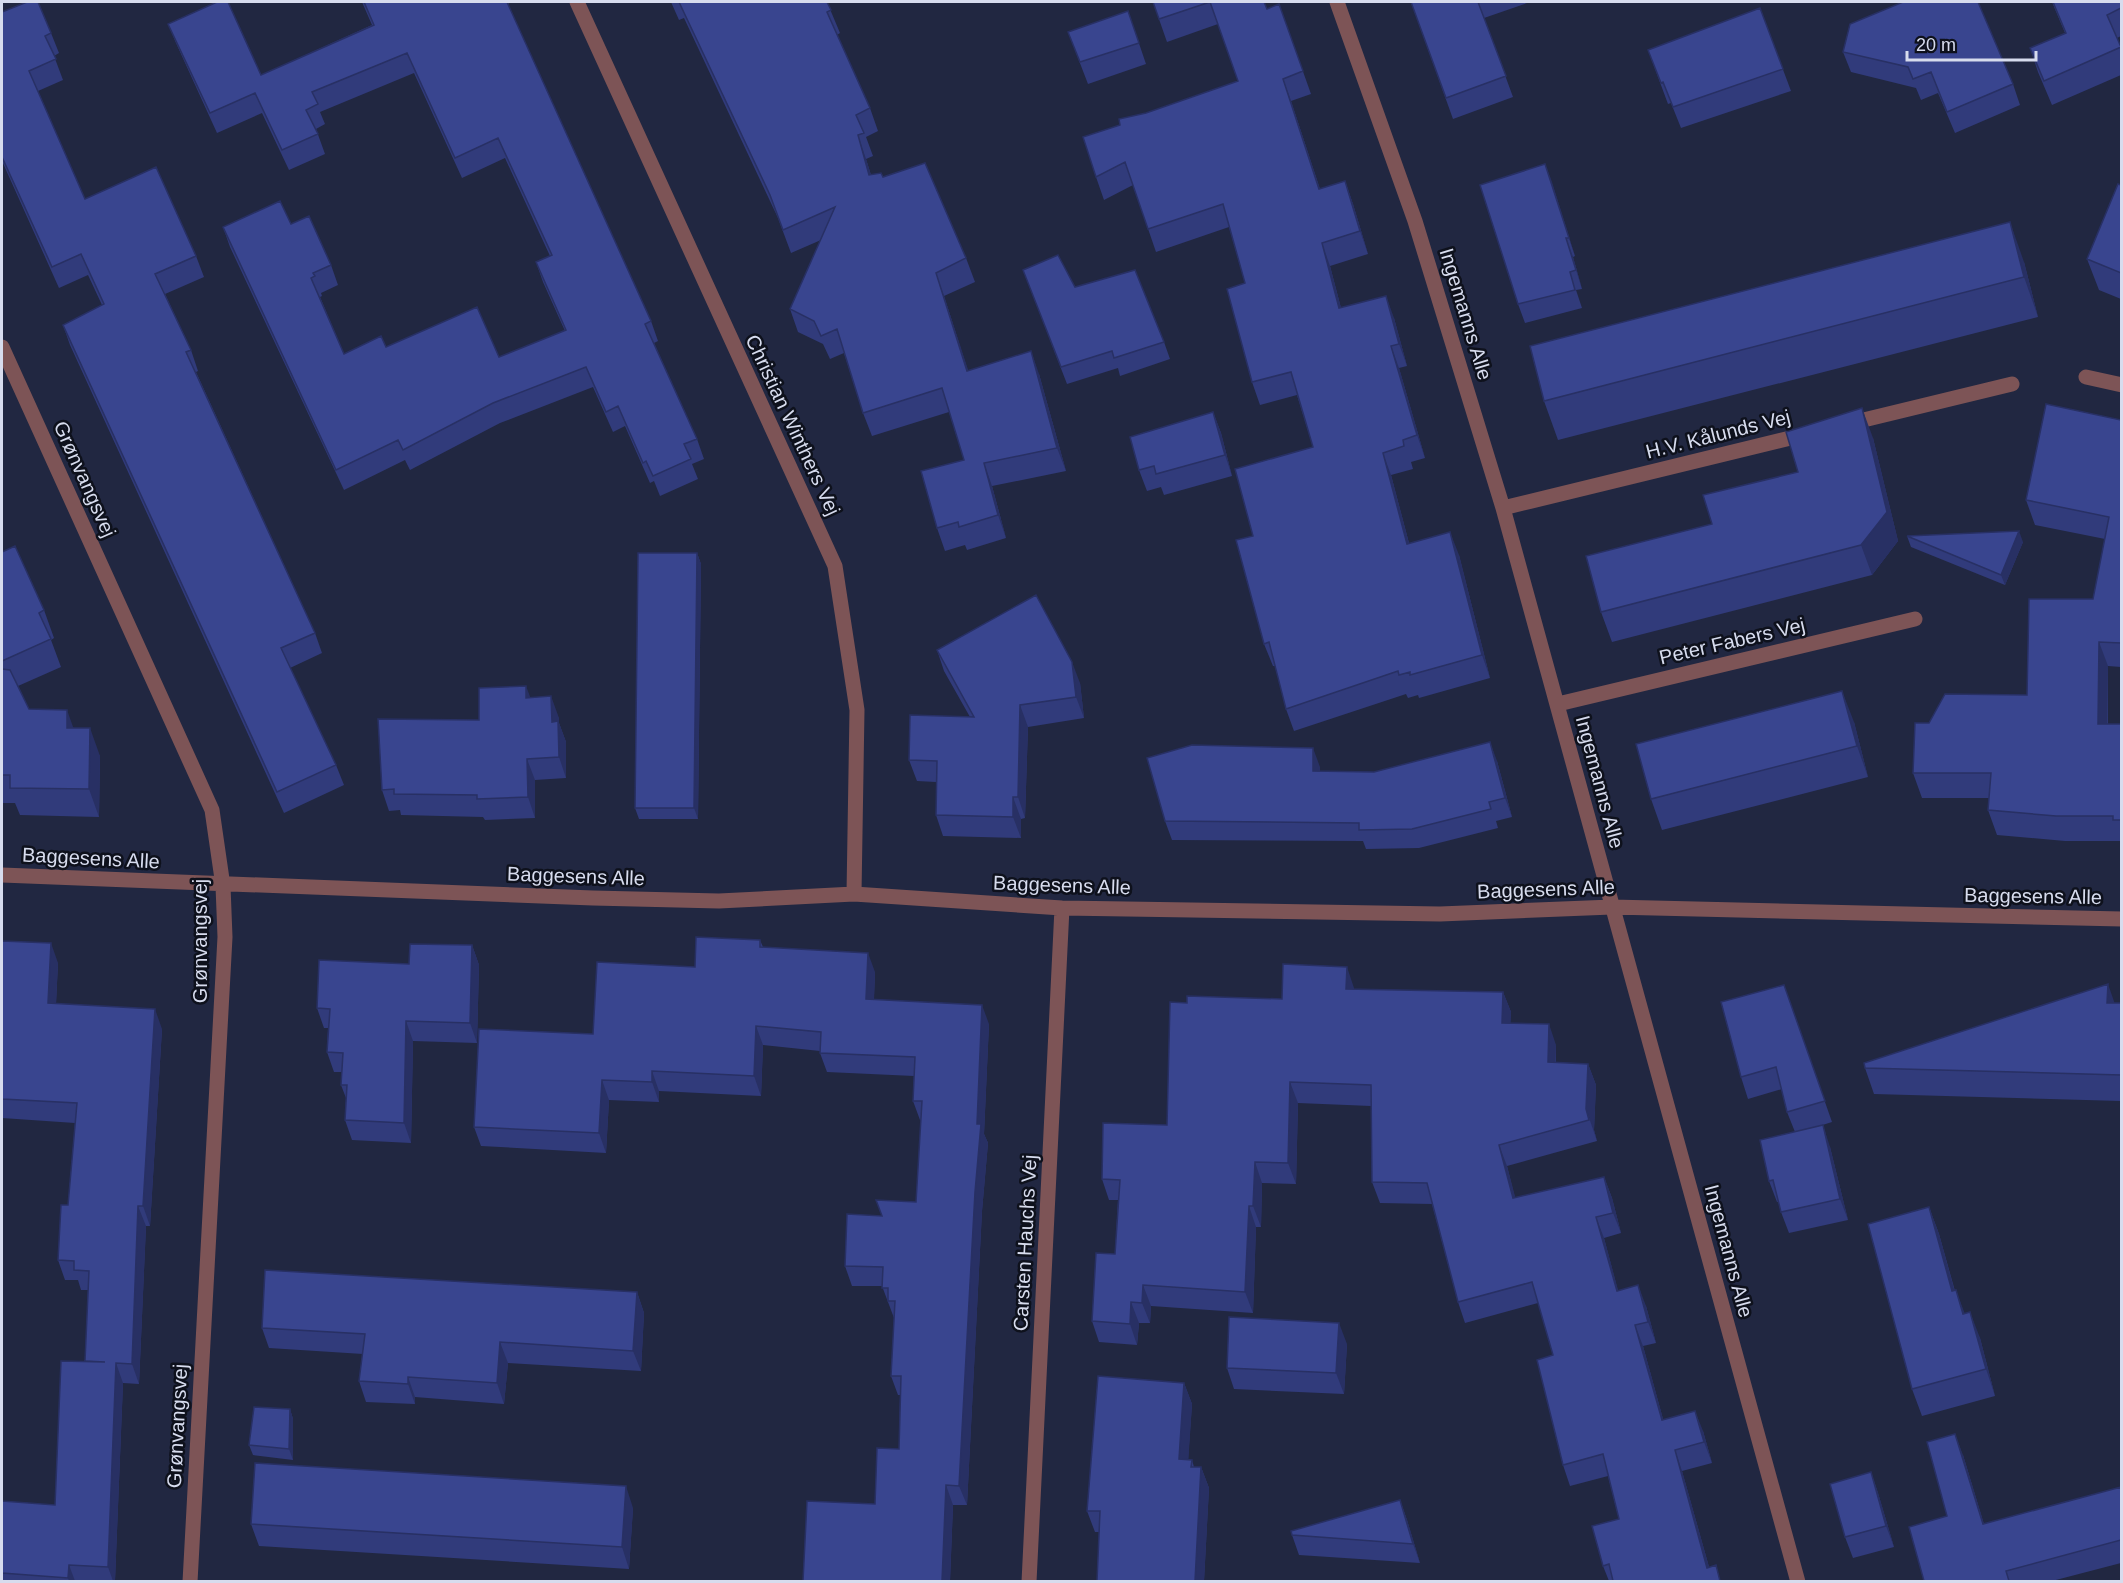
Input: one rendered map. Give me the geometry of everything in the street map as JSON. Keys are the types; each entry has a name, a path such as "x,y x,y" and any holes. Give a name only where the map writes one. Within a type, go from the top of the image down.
{"street":[{"name":"Christian Winthers Vej","path":"576,2 835,566 857,710 854,894"},
{"name":"Ingemanns Alle","path":"1337,2 1415,221 1503,508 1798,1581"},
{"name":"Grønvangsvej","path":"2,347 212,810 223,886 225,937 190,1581"},
{"path":"2086,377 2121,385"},
{"name":"H.V. Kålunds Vej","path":"1503,508 2012,384"},
{"name":"Peter Fabers Vej","path":"1558,704 1915,619"},
{"name":"Baggesens Alle","path":"2,875 223,886 708,900 854,894 1062,908 1440,914 1612,907 2121,919"},
{"name":"Carsten Hauchs Vej","path":"1029,1581 1062,908"}],"building":[{"path":"27,2 38,2 51,33 45,36 56,59 29,71 85,199 156,167 196,256 155,274 191,350 186,352 315,633 281,648 336,765 277,792 63,325 104,304 81,254 52,267 2,157 2,12"},
{"path":"217,2 228,2 261,75 374,25 364,2 507,2 651,321 645,324 697,439 684,444 691,459 653,476 646,461 643,463 618,406 606,412 586,367 493,403 403,450 398,440 336,470 223,227 280,201 291,224 309,216 331,265 313,273 315,276 311,278 344,354 381,336 386,347 477,307 499,357 566,330 536,262 552,255 498,138 455,158 407,53 312,92 318,104 306,110 318,134 282,150 255,93 210,113 168,24"},
{"path":"679,2 827,2 831,10 827,12 870,108 856,115 864,133 858,135 869,175 881,173 883,177 925,163 966,258 936,273 967,371 1031,351 1057,448 984,463 998,515 959,527 958,522 937,528 921,471 964,460 942,388 863,413 837,329 821,336 814,321 790,309 835,207 783,230 770,195"},
{"path":"1153,2 1210,2 1159,19"},
{"path":"1210,2 1264,2 1267,9 1279,4 1303,71 1283,79 1319,189 1345,181 1360,231 1322,243 1339,308 1386,296 1399,344 1391,346 1417,435 1403,440 1404,446 1383,453 1407,544 1450,532 1482,655 1410,675 1410,672 1399,675 1398,671 1286,709 1269,642 1264,644 1236,540 1253,536 1235,469 1313,447 1291,372 1252,382 1227,289 1245,283 1223,204 1148,229 1125,162 1096,177 1083,137 1120,125 1119,119 1146,113 1238,81"},
{"path":"1411,2 1478,2 1506,76 1446,98"},
{"path":"1903,2 1978,2 2013,84 1947,112 1931,72 1913,79 1908,67 1843,52 1850,24"},
{"path":"2053,2 2121,2 2121,8 2107,15 2121,47 2044,81 2030,48 2066,33"},
{"path":"1760,8 1783,69 1673,107 1648,50"},
{"path":"1128,11 1139,43 1080,62 1068,32"},
{"path":"1545,164 1569,238 1566,238 1576,270 1570,272 1575,290 1518,304 1480,185"},
{"path":"2118,184 2121,185 2121,273 2087,259"},
{"path":"2010,222 2024,277 1544,401 1530,346"},
{"path":"1058,255 1075,287 1135,270 1164,342 1114,358 1112,351 1061,367 1023,270"},
{"path":"2046,404 2121,420 2121,643 2099,642 2098,724 2121,724 2121,820 2113,820 2113,816 2056,816 1988,810 1991,773 1913,773 1915,723 1929,723 1945,694 2027,695 2029,599 2093,599 2109,517 2026,500"},
{"path":"1862,408 1887,512 1861,545 1601,612 1586,556 1712,524 1703,495 1798,472 1786,432"},
{"path":"1213,412 1225,455 1156,474 1154,466 1139,470 1130,437"},
{"path":"2019,531 2001,575 1907,536"},
{"path":"15,546 44,610 39,613 51,639 2,661 2,552"},
{"path":"638,553 697,553 694,808 635,808"},
{"path":"1036,595 1072,662 1076,697 1020,705 1018,797 1013,797 1013,817 936,815 937,761 909,760 910,715 974,717 937,650"},
{"path":"2,669 10,670 29,709 67,710 67,728 90,728 89,789 10,788 10,775 2,775"},
{"path":"526,686 526,698 551,696 552,722 558,721 559,757 527,759 528,797 477,799 477,795 394,794 394,789 382,790 378,719 479,720 479,688"},
{"path":"1842,691 1857,746 1651,799 1636,744"},
{"path":"1490,742 1505,798 1489,802 1491,809 1412,829 1359,830 1359,823 1165,821 1147,758 1192,745 1313,748 1313,771 1374,772"},
{"path":"696,937 760,940 760,947 868,953 866,999 982,1005 977,1124 981,1124 975,1192 959,1486 946,1485 942,1581 803,1581 807,1501 875,1504 877,1448 899,1449 901,1376 891,1376 895,1301 888,1301 888,1288 882,1288 883,1267 845,1266 847,1214 882,1216 876,1200 916,1202 922,1101 913,1101 915,1057 820,1053 821,1032 756,1026 754,1076 652,1071 652,1082 602,1080 599,1133 474,1127 479,1029 593,1034 597,962 695,967"},
{"path":"2,941 51,943 48,1003 155,1009 143,1206 138,1206 132,1364 116,1363 108,1567 69,1565 68,1578 2,1573 2,1501 55,1505 61,1361 105,1362 85,1361 89,1271 74,1270 74,1261 58,1260 61,1205 68,1205 77,1103 2,1099"},
{"path":"410,944 472,945 470,1023 406,1021 404,1123 345,1120 347,1085 341,1085 343,1053 327,1052 330,1009 317,1008 319,960 409,964"},
{"path":"1283,964 1347,967 1346,989 1503,992 1502,1023 1549,1024 1548,1062 1588,1064 1586,1109 1589,1120 1499,1145 1513,1198 1604,1177 1613,1213 1596,1217 1617,1291 1638,1285 1648,1322 1635,1325 1662,1420 1695,1411 1704,1442 1675,1450 1707,1568 1716,1565 1720,1581 1613,1581 1609,1564 1603,1566 1592,1526 1619,1519 1603,1454 1563,1465 1537,1360 1553,1355 1532,1282 1458,1302 1427,1183 1372,1182 1371,1085 1290,1082 1288,1163 1255,1162 1253,1206 1249,1206 1245,1292 1143,1285 1142,1303 1131,1302 1130,1324 1092,1321 1096,1253 1115,1254 1120,1180 1102,1179 1103,1123 1167,1125 1170,1002 1187,1003 1187,996 1282,999"},
{"path":"2108,984 2107,1003 2121,1003 2121,1075 1865,1068 1864,1063"},
{"path":"1784,985 1825,1101 1787,1112 1776,1067 1741,1077 1721,1002"},
{"path":"1823,1125 1840,1199 1781,1212 1773,1180 1769,1181 1760,1140"},
{"path":"1929,1207 1952,1291 1956,1290 1963,1314 1970,1312 1986,1369 1912,1389 1868,1224"},
{"path":"265,1270 637,1292 633,1351 500,1342 497,1383 408,1377 408,1384 359,1381 365,1334 262,1328"},
{"path":"1229,1317 1339,1323 1336,1373 1227,1368"},
{"path":"1098,1376 1184,1383 1179,1459 1192,1460 1191,1467 1201,1467 1195,1581 1097,1581 1100,1511 1087,1511"},
{"path":"254,1407 290,1409 289,1449 249,1445"},
{"path":"1955,1434 1983,1524 2121,1487 2121,1540 2006,1571 2009,1581 1924,1581 1909,1527 1947,1516 1927,1442"},
{"path":"255,1463 626,1486 622,1547 251,1524"},
{"path":"1871,1472 1886,1526 1845,1537 1830,1484"},
{"path":"1400,1500 1413,1544 1292,1535 1291,1531"}]}
